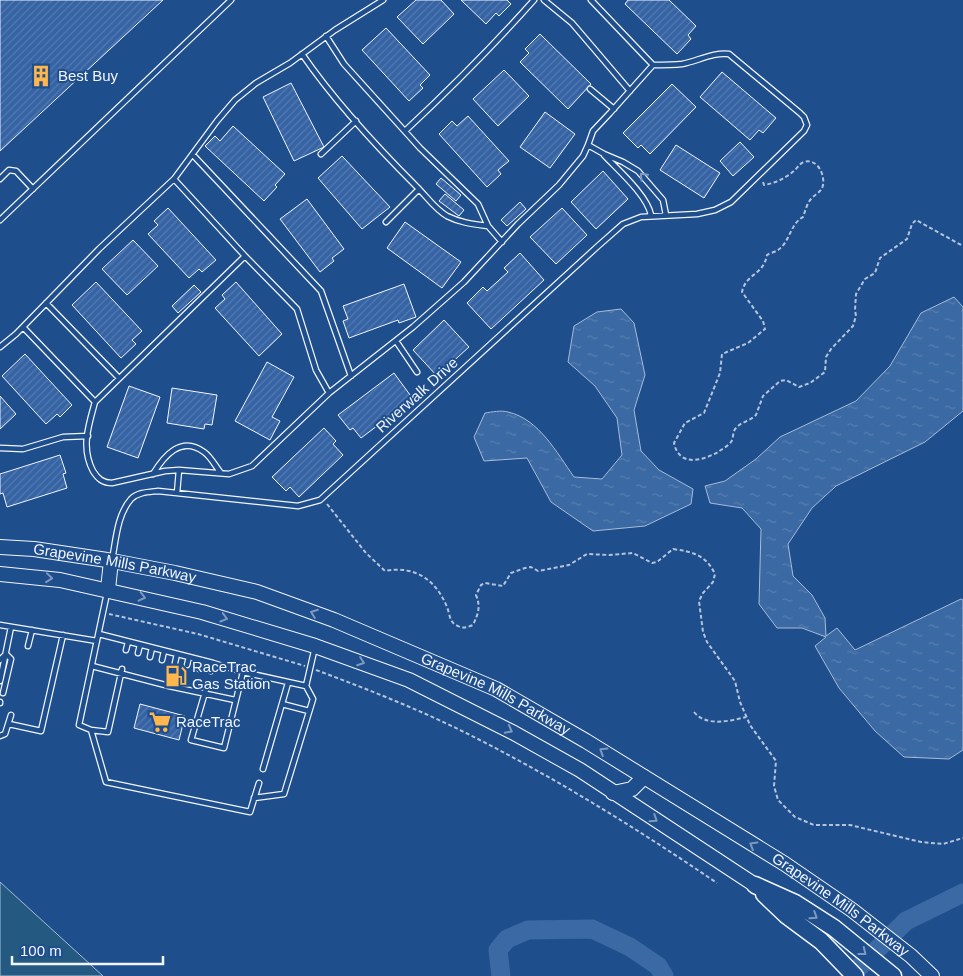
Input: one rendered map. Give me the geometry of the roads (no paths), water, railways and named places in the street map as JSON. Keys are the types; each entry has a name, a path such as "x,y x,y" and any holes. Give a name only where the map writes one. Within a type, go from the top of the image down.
{"highway":[{"name":"Grapevine Mills Parkway","path":"755,885 795,903 834,928 893,976"},
{"path":"755,885 786,915 820,942 855,976"}],"main road":[{"name":"Grapevine Mills Parkway","path":"0,547 34,549 175,572 257,592 334,620 496,689 586,741 785,864 852,910 911,956 932,976"},
{"path":"108,590 111,561"},
{"name":"Grapevine Mills Parkway","path":"0,574 60,580 202,612 315,646 409,680 514,732 580,770 755,885"},
{"path":"613,793 632,789 644,777"}],"lane":[{"path":"0,220 232,0"},
{"path":"0,347 16,334 99,249 174,179 235,100 256,83 383,0"},
{"path":"405,130 508,30 534,0"},
{"path":"544,0 572,23 630,92"},
{"path":"245,256 95,402 88,436 87,460 96,476 104,483 179,470 230,474 252,466 329,393 396,341 464,282 518,224 559,185 583,156 593,131 653,66 591,0"},
{"path":"326,36 344,64 446,174 478,204 488,226 502,242"},
{"name":"Riverwalk Drive","path":"111,561 120,520 132,498 142,493 158,490 298,506 320,500 624,224 650,215 697,214 715,210 731,202 804,131 807,125 800,112 730,54 719,53 679,64 653,66"},
{"path":"302,54 320,80 356,122 445,215 465,224 488,226"},
{"path":"590,89 614,110"},
{"path":"321,154 356,122"},
{"path":"588,145 624,162 638,171 663,200 666,215"},
{"path":"604,154 641,196 649,208 650,215"},
{"path":"192,155 321,291 352,376"},
{"path":"0,179 10,170 16,171 33,189"},
{"path":"174,179 297,309 316,370 329,393"},
{"path":"386,222 420,189"},
{"path":"46,303 119,378"},
{"path":"23,327 95,402"},
{"path":"396,341 417,372"},
{"path":"0,448 22,449 63,436 88,436"},
{"path":"153,474 162,459 171,450 184,446 197,448 205,452 221,474"},
{"path":"177,492 179,470"},
{"path":"108,590 79,725 91,730 108,732 122,671"},
{"path":"0,625 97,641"},
{"path":"0,681 11,627"},
{"path":"28,646 32,630"},
{"path":"98,634 243,672 306,686"},
{"path":"9,724 41,731 62,635"},
{"path":"126,650 128,642"},
{"path":"138,653 140,645"},
{"path":"254,798 284,794 313,699 306,686 315,646"},
{"path":"150,657 152,648"},
{"path":"162,660 164,651"},
{"path":"0,660 6,654"},
{"path":"3,693 11,660 6,654"},
{"path":"175,663 177,654"},
{"path":"187,666 189,657"},
{"path":"199,669 202,660"},
{"path":"211,671 213,663"},
{"path":"92,666 122,671 235,700"},
{"path":"206,692 192,740 224,748 243,672"},
{"path":"263,768 288,683"},
{"path":"282,704 309,711"},
{"path":"0,736 5,734 11,715"},
{"path":"91,730 106,782 250,812 259,783"}],"water":[{"path":"954,297 963,307 963,411 925,442 836,486 812,508 788,544 793,576 812,595 825,618 826,636 837,628 855,650 961,599 963,600 963,750 949,759 904,757 875,731 839,688 815,646 826,637 802,628 777,628 759,604 761,529 742,508 710,503 705,486 725,481 756,459 780,437 856,401 890,366 921,313"},
{"path":"621,309 634,323 645,375 634,410 641,451 659,470 693,489 691,504 645,526 593,531 551,502 527,458 484,461 474,437 485,413 508,412 519,416 538,429 574,477 602,479 622,455 617,418 595,386 568,362 574,326 597,312"}],"waterway":[{"path":"850,976 906,921 963,893"},
{"path":"501,976 498,950 507,939 528,930 592,929 630,947 658,966 664,976"}],"place":[{"name":"Best Buy","path":"41,76"},
{"name":"RaceTrac Gas Station","path":"176,676"},
{"name":"RaceTrac","path":"160,722"}]}
